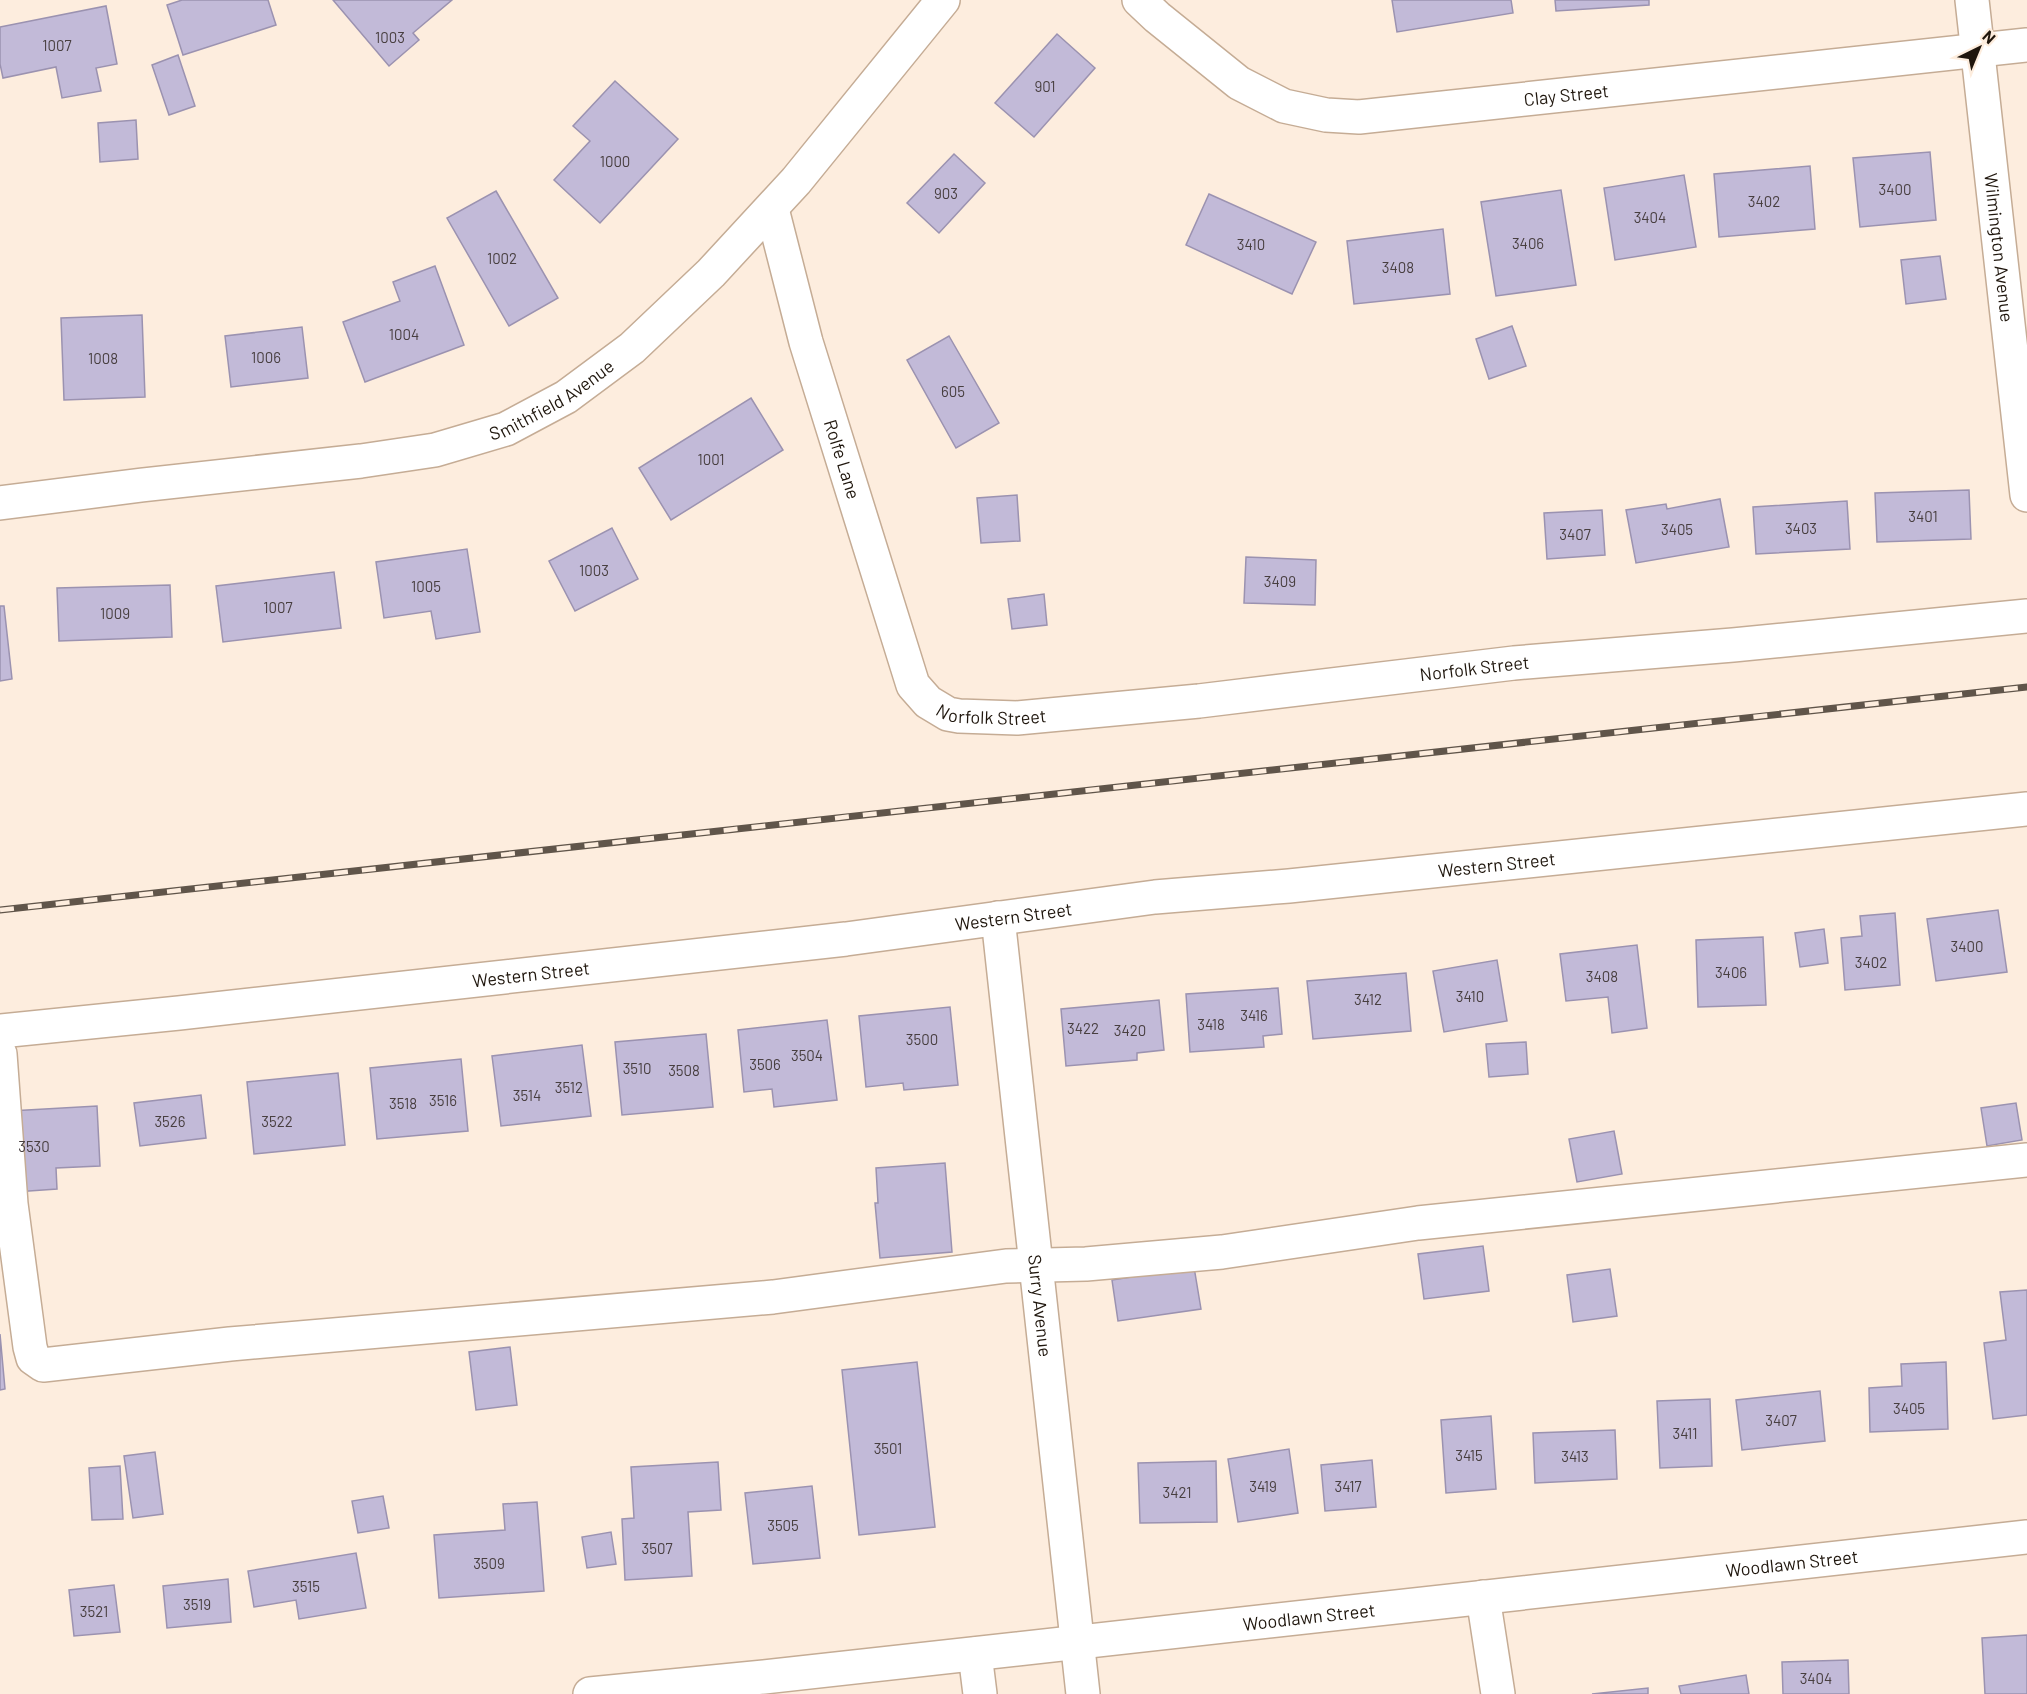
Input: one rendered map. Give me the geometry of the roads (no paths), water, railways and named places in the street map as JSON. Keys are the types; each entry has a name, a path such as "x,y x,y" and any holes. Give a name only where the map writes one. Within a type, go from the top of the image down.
{"main road":[{"name":"Smithfield Avenue","path":"0,503 361,461 435,450 506,429 566,397 632,348 711,273 772,209 943,0"},
{"name":"Clay Street","path":"1139,0 1239,83 1284,105 1326,115 1359,117 2027,45"},
{"name":"Wilmington Avenue","path":"1972,0 2018,345 2027,495"},
{"name":"Rolfe Lane","path":"772,209 806,342 913,685 928,702"},
{"name":"Norfolk Street","path":"928,702 948,714 959,716 1017,718 1199,701 1514,663 1745,644 2027,616"},
{"name":"Western Street","path":"0,1031 823,942 1155,897 1289,886 2027,810"},
{"name":"Surry Avenue","path":"998,918 1083,1694"},
{"path":"0,1054 11,1204 30,1347 33,1358 43,1365 230,1344 564,1317 772,1297 1006,1266 1086,1264 1222,1252 1418,1223 2027,1160"},
{"name":"Woodlawn Street","path":"590,1694 975,1654 2027,1537"},
{"path":"1484,1597 1498,1694"},
{"path":"975,1654 980,1694"}],"railway":[{"path":"0,910 2027,687"}]}
